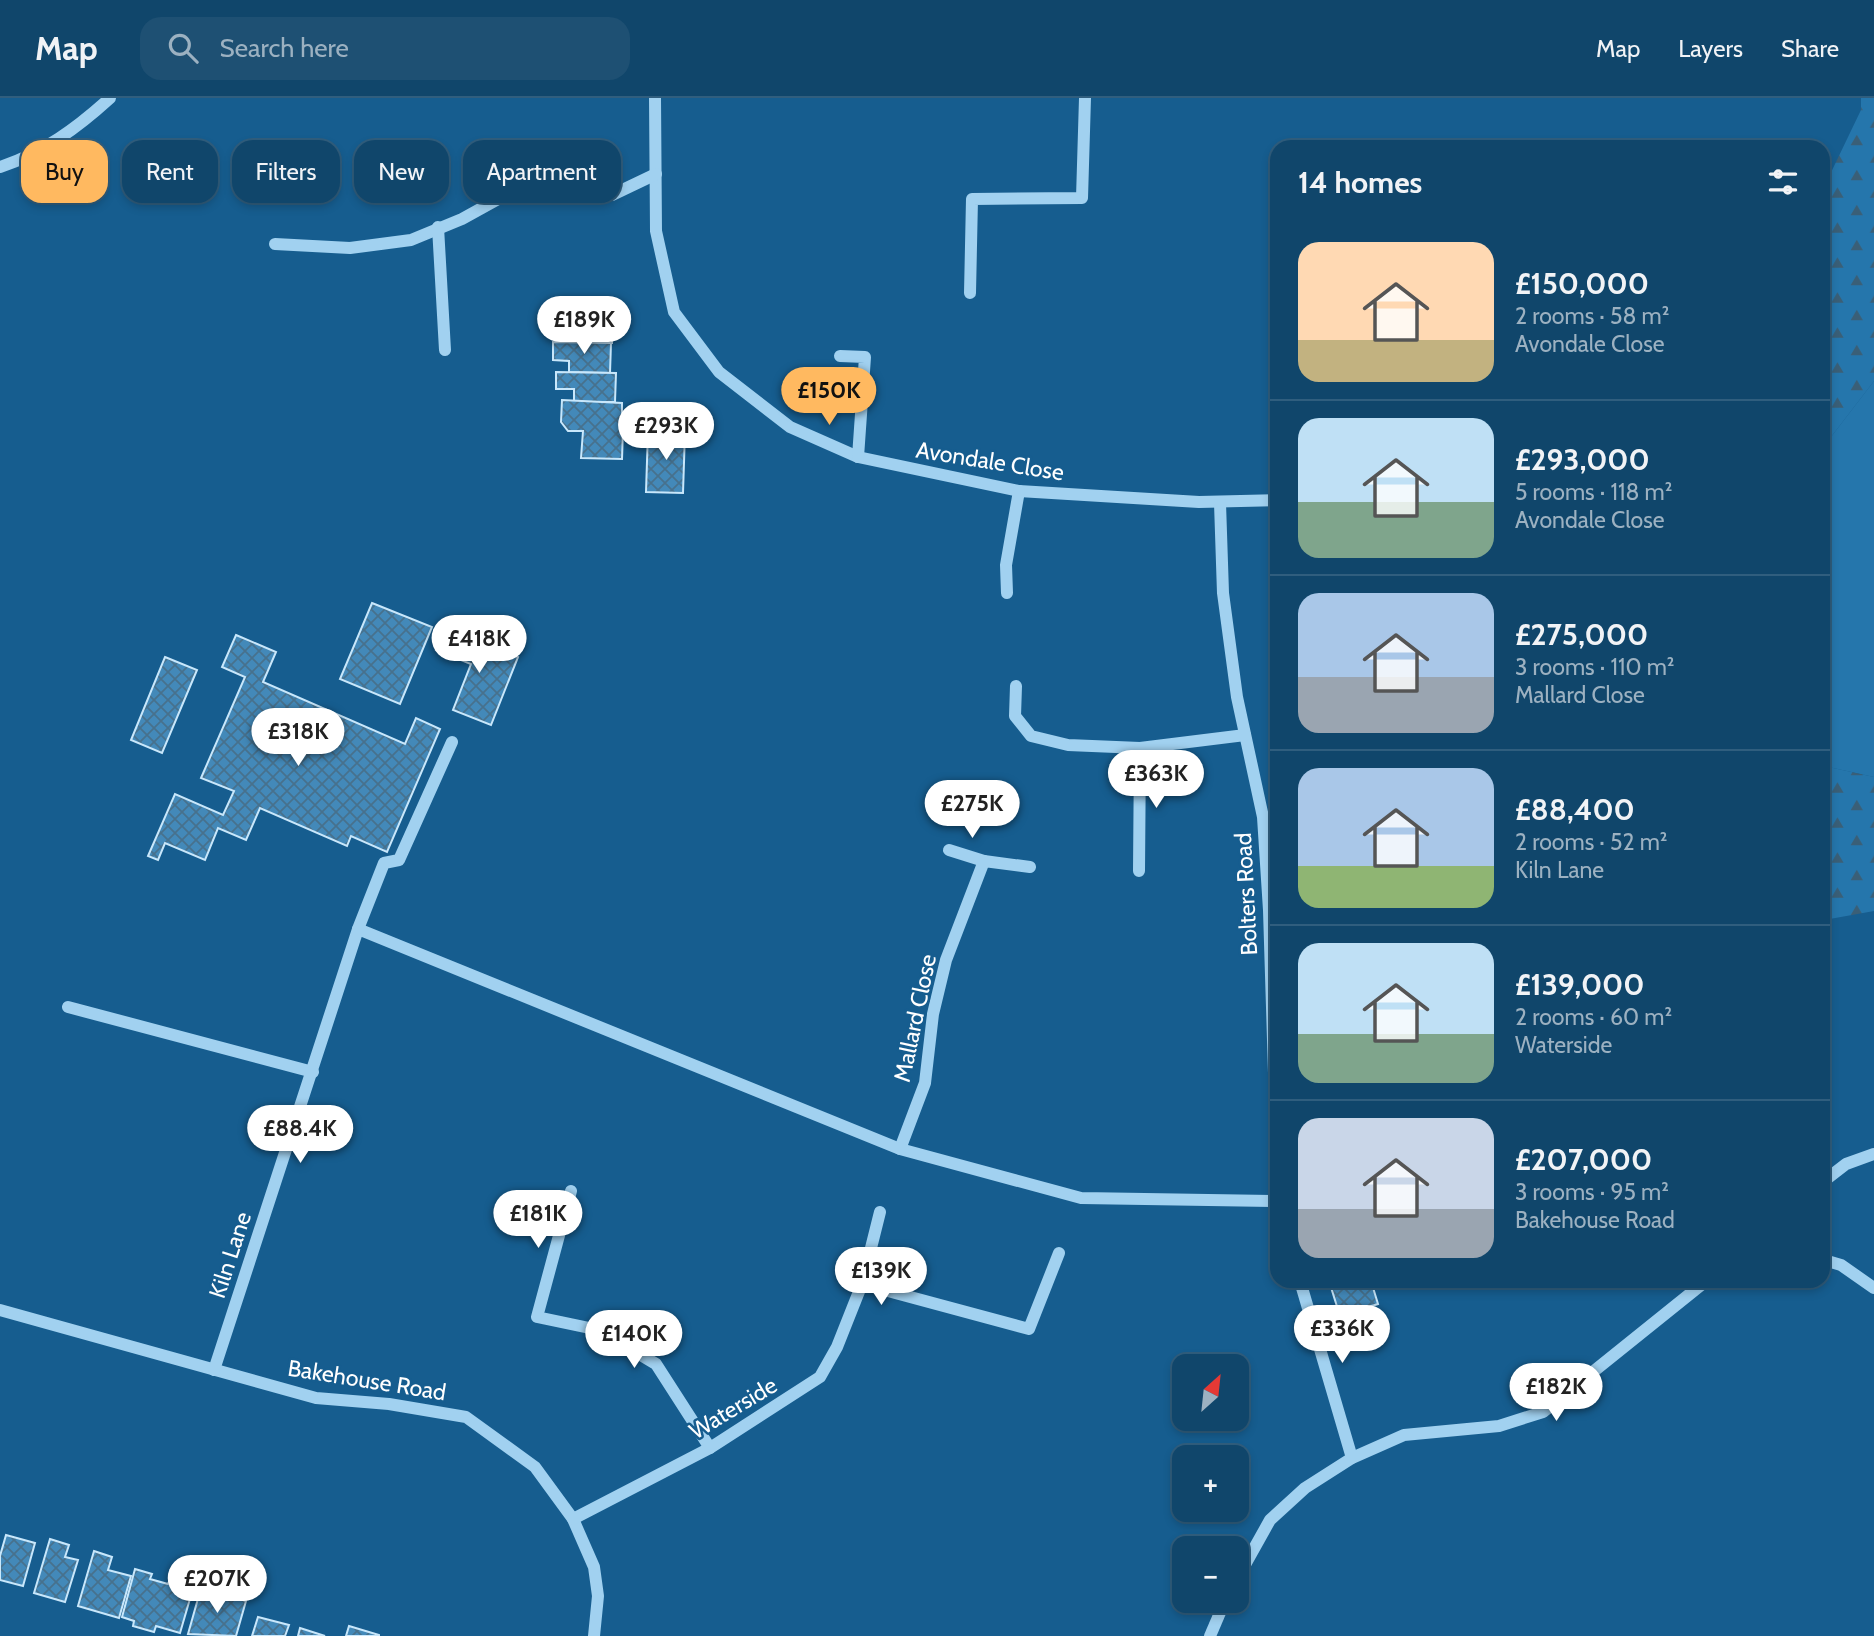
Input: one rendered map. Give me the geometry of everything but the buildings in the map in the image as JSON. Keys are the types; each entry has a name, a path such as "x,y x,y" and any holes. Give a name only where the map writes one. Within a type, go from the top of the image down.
{"street":[{"path":"0,167 27,158 77,128 110,98"},
{"name":"Avondale Close","path":"655,98 656,231 674,312 719,372 790,427 858,457 1019,491 1220,503 1270,500"},
{"path":"970,293 972,199 1082,198 1085,98"},
{"path":"275,244 350,248 411,240 462,219 500,198 612,195 656,174"},
{"path":"438,227 445,350"},
{"path":"840,356 865,356 858,457"},
{"path":"1007,593 1006,565 1019,491"},
{"name":"Bolters Road","path":"1220,503 1223,593 1237,697 1270,850"},
{"path":"1016,686 1015,716 1031,736 1068,745 1140,748 1245,735"},
{"name":"Kiln Lane","path":"214,1370 313,1072 349,949 384,863 399,860 452,742"},
{"path":"1139,872 1140,748"},
{"path":"949,850 984,862 1030,867"},
{"name":"Mallard Close","path":"900,1149 925,1083 933,1014 946,960 984,862"},
{"path":"358,929 900,1149 1081,1198 1270,1202"},
{"path":"68,1007 313,1072"},
{"path":"1830,1176 1846,1164 1874,1154"},
{"path":"571,1191 537,1317 599,1330 656,1364 710,1448"},
{"name":"Waterside","path":"573,1519 710,1448 820,1377 837,1347 862,1284 880,1212"},
{"path":"862,1284 1029,1329 1059,1253"},
{"path":"1830,1262 1841,1265 1874,1288"},
{"path":"1302,1288 1352,1458"},
{"path":"1249,1558 1270,1520 1305,1488 1352,1458 1404,1435 1499,1426 1542,1412 1697,1288"},
{"name":"Bakehouse Road","path":"0,1310 316,1398 389,1404 466,1417 535,1467 573,1519 594,1567 598,1596 594,1636"},
{"path":"1210,1636 1220,1613"}],"green space":[{"path":"1861,98 1874,98 1874,381 1830,438 1830,175 1861,110"},
{"path":"1874,381 1874,777 1830,767 1830,438"},
{"path":"1830,767 1874,777 1874,911 1830,919"}]}
